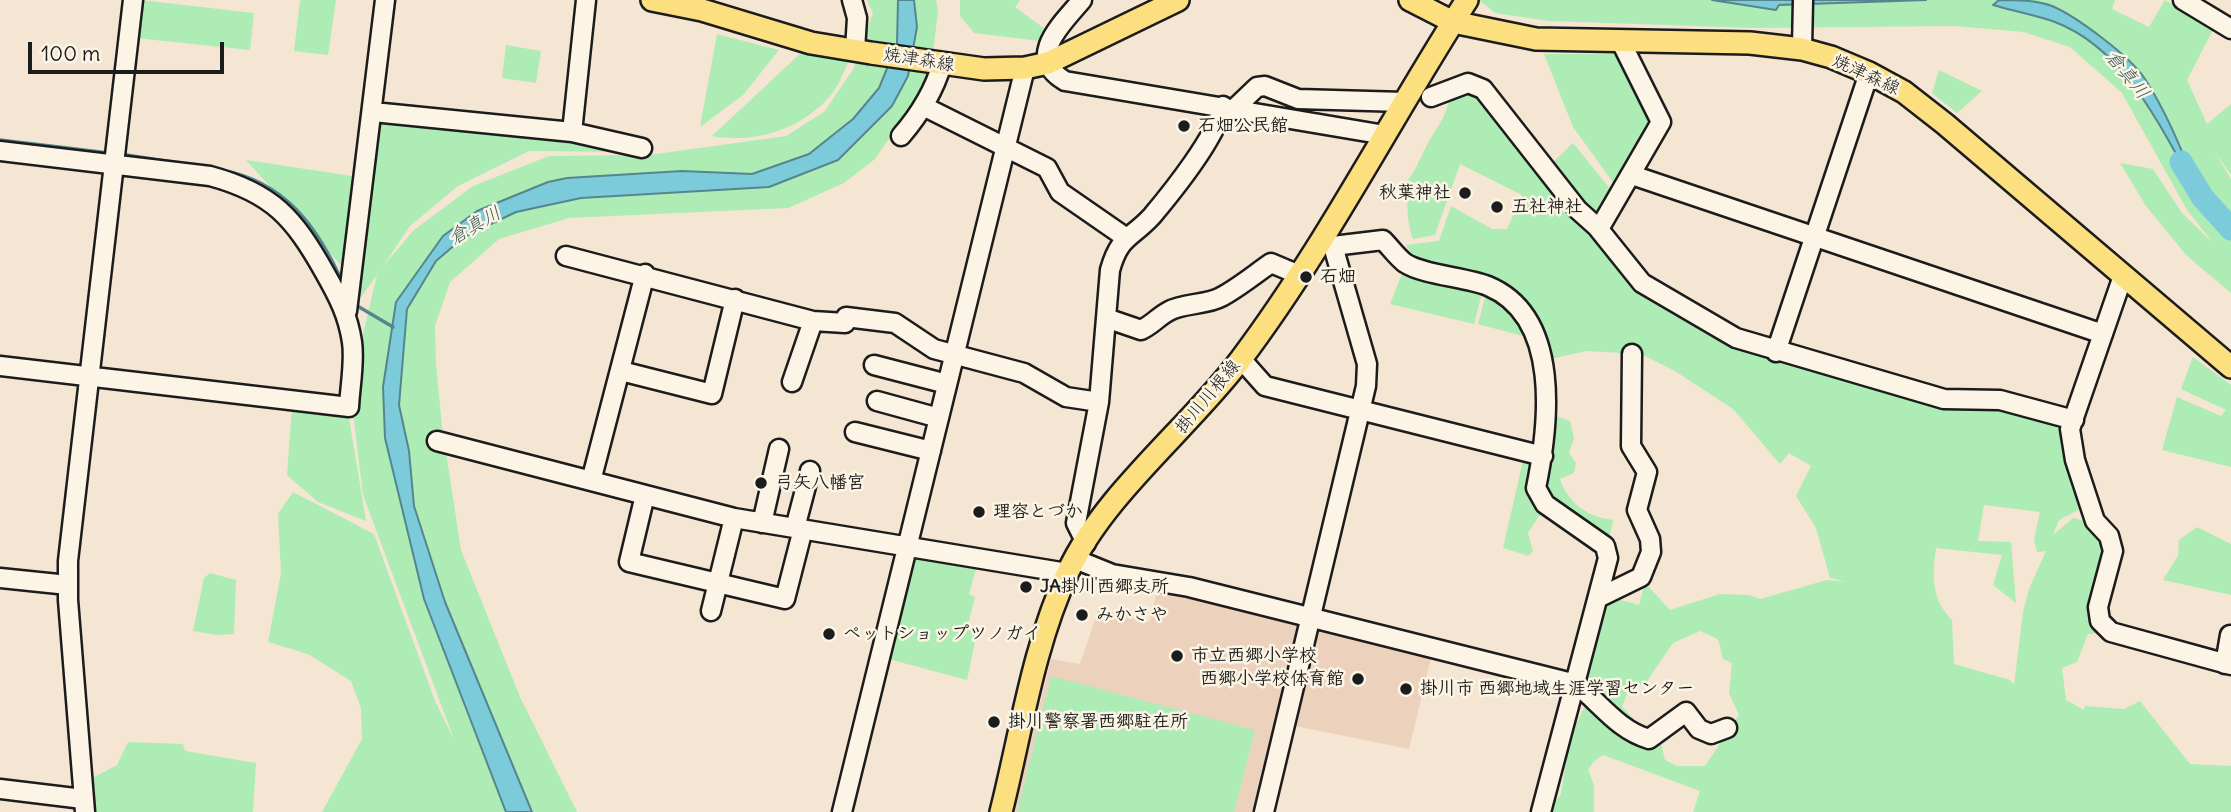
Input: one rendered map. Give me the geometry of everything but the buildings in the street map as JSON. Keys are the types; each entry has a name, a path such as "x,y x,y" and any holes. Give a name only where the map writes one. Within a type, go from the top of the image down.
{"main road":[{"name":"焼津森線","path":"652,0 702,10 811,43 984,69 1025,68 1048,63 1178,0"},
{"name":"焼津森線","path":"1409,0 1453,22 1536,39 1751,43 1802,39 1831,57 1904,92 2231,368"},
{"name":"掛川川根線","path":"1001,812 1036,672 1076,558 1102,517 1241,359 1297,274 1326,243 1404,102 1467,0"}],"street":[{"path":"0,789 84,806 68,586 132,0"},
{"path":"0,366 349,407 352,342 347,308 385,0"},
{"path":"572,132 586,0"},
{"path":"852,0 863,51"},
{"path":"1082,0 1048,41 1048,63 1055,75 1065,81 1385,135"},
{"path":"1802,0 1802,39"},
{"path":"2183,0 2231,29"},
{"path":"1599,229 1661,122 1620,42"},
{"path":"901,136 936,83 939,63"},
{"path":"842,812 1025,68"},
{"path":"1776,352 1869,73"},
{"path":"1431,97 1468,83 1477,84 1578,210 1599,229 1642,283 1737,338 1776,352 1944,399 2000,400 2074,419"},
{"path":"1076,558 1076,523 1099,402 1110,270 1115,253 1125,237 1149,219 1187,174 1220,117 1256,87 1272,88 1298,99 1404,102"},
{"path":"1322,124 1326,98"},
{"path":"923,106 1048,168 1060,192 1125,237"},
{"path":"373,112 572,132 642,148"},
{"path":"0,151 113,155 238,184 265,197 285,212 302,233 347,308"},
{"path":"1632,175 2103,334"},
{"path":"1264,812 1360,411 1367,364 1326,243 1383,240 1406,264 1488,286 1518,306 1534,332 1544,359 1543,456 1536,488 1545,504 1605,546 1608,558 1541,812"},
{"path":"566,256 645,274 813,321 845,323 846,317 895,323 934,349 1024,373 1066,397 1099,402"},
{"path":"1106,318 1141,330 1154,324 1169,311 1191,307 1196,301 1219,299 1271,262 1297,274"},
{"path":"591,481 645,274"},
{"path":"2123,276 2070,429 2075,460 2095,521 2109,536 2113,551 2098,607 2100,621 2111,632 2228,664 2230,635"},
{"path":"621,370 712,394 735,299"},
{"path":"792,382 813,321"},
{"path":"1598,598 1641,577 1651,552 1650,539 1637,510 1647,472 1631,446 1632,354"},
{"path":"1241,359 1265,386 1543,456"},
{"path":"874,365 947,384"},
{"path":"877,401 939,418"},
{"path":"855,432 931,451"},
{"path":"437,441 734,518 908,546 1076,558 1112,574 1189,587 1576,684 1634,734 1649,739 1686,712 1699,729 1711,734 1727,728"},
{"path":"762,523 779,449"},
{"path":"645,495 629,562 785,599 810,471"},
{"path":"711,611 734,518"},
{"path":"0,578 68,586"}],"shaded area":[{"path":"1157,591 1432,654 1409,749 1280,723 1258,812 1013,812 1051,659 1080,664 1099,608 1149,622"}],"green space":[{"path":"140,0 254,13 250,50 136,38"},
{"path":"300,0 336,0 328,55 294,51"},
{"path":"867,0 936,0 938,10 930,79 875,159 844,183 788,208 569,218 499,239 450,282 435,326 436,364 442,426 461,550 520,697 577,812 322,812 362,739 361,708 351,681 308,654 268,642 281,573 278,514 293,492 374,534 435,701 455,742 363,495 350,388 377,275 361,297 355,297 376,117 587,139 637,152 529,151 458,186 410,226 383,266 414,230 473,186 549,156 649,155 786,136 824,112 854,68 873,13"},
{"path":"960,0 1020,0 1015,7 1049,32 1040,41 974,33 960,16"},
{"path":"1479,0 2115,0 2112,9 2149,27 2165,0 2214,28 2187,80 2207,124 2231,104 2231,175 2215,152 2231,179 2231,293 2186,255 2146,206 2120,163 2153,169 2182,213 2213,243 2187,210 2122,93 2070,47 2023,32 1955,26 1753,28 1549,21 1495,13"},
{"path":"717,34 779,50 743,95 700,127"},
{"path":"506,45 541,51 536,83 502,78"},
{"path":"803,51 849,61 834,91 819,107 792,125 761,136 712,136"},
{"path":"1544,54 1620,54 1655,117 1620,192 1573,127"},
{"path":"1939,70 1982,91 1957,113 1932,93"},
{"path":"1471,91 1542,173 1573,143 1616,196 1597,233 1596,241 1647,293 1740,343 1805,369 1860,381 1933,405 1951,408 1987,407 2064,423 2082,508 2059,520 2053,535 2073,518 2085,521 2110,538 2093,610 2107,633 2088,634 2077,662 2062,668 2066,700 2084,710 2085,706 2124,709 2140,701 2190,764 2231,766 2231,812 1693,812 1700,791 1603,755 1594,761 1588,770 1594,785 1594,812 1547,812 1561,794 1570,738 1586,703 1579,685 1601,602 1610,597 1639,605 1645,583 1670,610 1720,594 1749,595 1760,599 1827,580 1846,582 1830,578 1816,528 1796,496 1811,466 1789,453 1780,464 1733,409 1675,371 1641,354 1587,351 1550,359 1530,311 1518,295 1416,261 1406,245 1439,241 1451,206 1492,229 1507,229 1522,195 1460,164 1435,235 1413,239 1408,218 1406,182 1444,116 1450,95","holes":["1984,505 2040,512 2034,539 2037,552 2046,551 2029,589 2023,612 2014,685 2010,680 1954,664 1952,620 1940,604 1935,586 1936,548 2002,555 1993,585 2016,603 2011,542 1978,541","1700,631 1718,639 1723,659 1732,663 1729,693 1739,715 1705,766 1677,766 1665,760 1657,727 1639,724 1622,707 1629,688 1645,684 1673,643"]},
{"path":"246,160 352,176 347,272"},
{"path":"1406,264 1484,285 1474,324 1390,304"},
{"path":"1486,294 1513,309 1537,340 1478,324"},
{"path":"2193,357 2231,385 2231,467 2162,450 2177,397 2221,416 2226,410 2181,389"},
{"path":"292,407 348,412 366,521 318,502 287,475"},
{"path":"1550,414 1570,421 1574,438 1569,453 1576,463 1574,473 1560,479 1564,488 1573,502 1587,512 1613,520 1608,544 1547,498 1542,484"},
{"path":"1525,452 1539,456 1538,492 1551,513 1539,516 1528,533 1533,551 1529,556 1503,548"},
{"path":"2197,527 2231,544 2231,595 2163,580 2178,556 2179,540"},
{"path":"908,546 979,558 969,594 975,597 967,628 977,632 967,680 881,657"},
{"path":"210,573 236,580 234,634 217,635 193,631 204,578"},
{"path":"1051,676 1255,730 1234,812 1017,812"},
{"path":"128,742 183,744 185,751 256,763 253,812 93,812 83,783 117,765"}],"water":[{"path":"898,0 914,0 917,27 908,76 892,106 838,160 769,187 581,198 516,212 464,237 436,261 407,309 399,405 409,451 414,506 445,602 532,812 506,812 424,599 385,438 383,387 396,302 443,236 477,211 548,182 567,178 682,171 752,174 809,154 853,119 879,88 897,44"},
{"path":"1712,0 1926,0 1779,5 1776,10"},
{"path":"1999,0 2033,1 2052,6 2088,28 2128,60 2145,79 2162,108 2202,200 2159,123 2124,74 2104,53 2081,35 2055,22 1993,5"}],"waterway":[{"path":"0,140 109,153"},
{"path":"120,154 185,164"},
{"name":"倉真川","path":"2181,162 2203,198 2231,229"},
{"path":"220,170 264,185 297,211 323,245 344,286"},
{"path":"354,304 393,327"}],"place":[{"name":"石畑公民館","path":"1184,126"},
{"name":"秋葉神社","path":"1465,193"},
{"name":"五社神社","path":"1497,207"},
{"name":"石畑","path":"1306,277"},
{"name":"弓矢八幡宮","path":"761,483"},
{"name":"理容とづか","path":"979,512"},
{"name":"JA掛川西郷支所","path":"1026,587"},
{"name":"みかさや","path":"1082,615"},
{"name":"ペットショップツノガイ","path":"829,634"},
{"name":"市立西郷小学校","path":"1177,656"},
{"name":"西郷小学校体育館","path":"1358,679"},
{"name":"掛川市 西郷地域生涯学習センター","path":"1406,689"},
{"name":"掛川警察署西郷駐在所","path":"994,722"}]}
